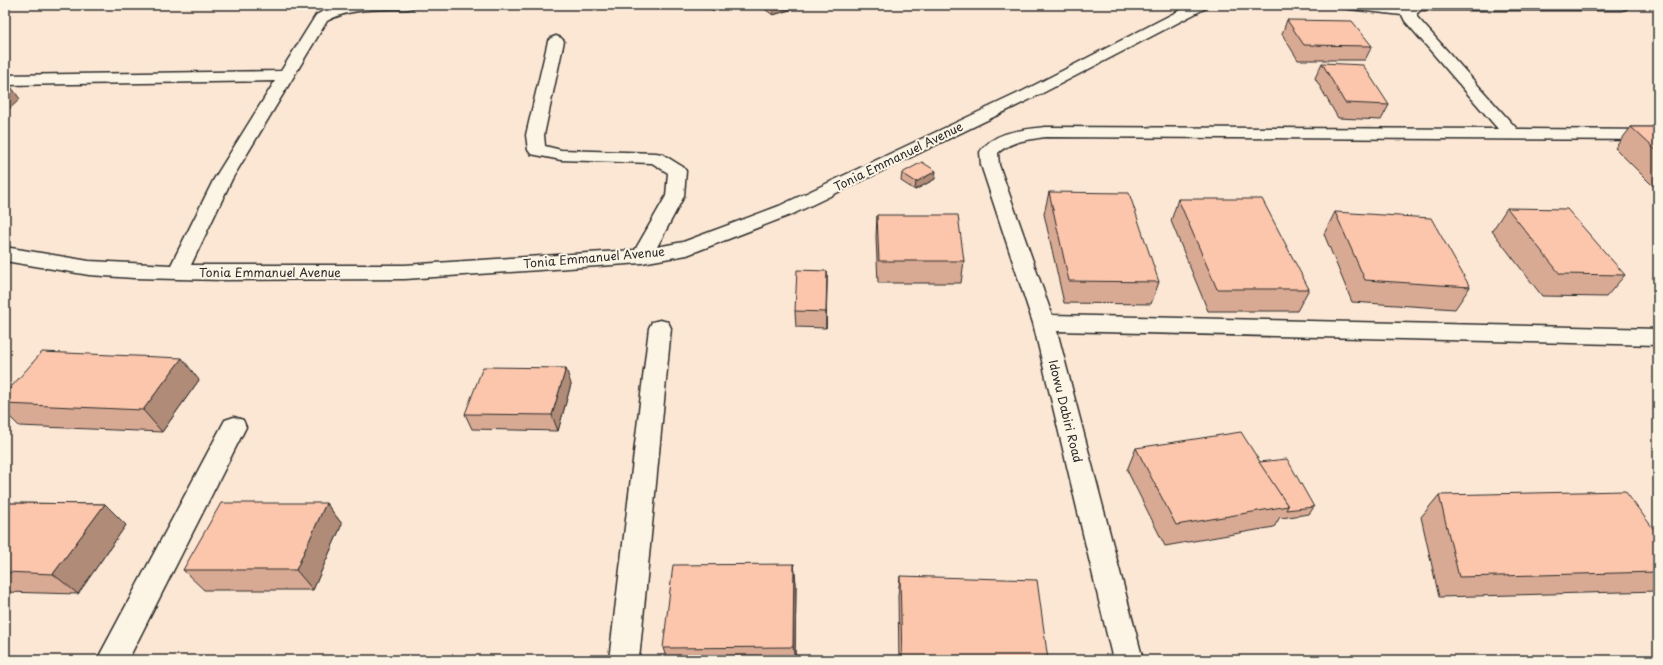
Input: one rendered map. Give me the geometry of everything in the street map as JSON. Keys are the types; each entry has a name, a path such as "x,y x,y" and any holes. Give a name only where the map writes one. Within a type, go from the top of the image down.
{"street":[{"path":"178,271 223,179 321,18 334,11 349,8 408,5"},
{"name":"Tonia Emmanuel Avenue","path":"5,254 89,268 134,271 223,273 405,272 642,256 687,248 786,210 1028,94 1201,5"},
{"path":"1349,5 1409,11 1418,6 1621,6"},
{"path":"1409,11 1410,18 1513,135 1658,136"},
{"path":"556,41 535,135 537,150 561,155 656,158 677,171 675,196 642,256"},
{"path":"5,80 286,76"},
{"name":"Idowu Dabiri Road","path":"1128,660 1044,323 990,165 989,152 1000,142 1018,136 1045,132 1513,135"},
{"path":"1044,323 1658,337"},
{"path":"624,660 660,328"},
{"path":"112,660 234,427"}],"building":[{"path":"1287,20 1352,21 1372,46 1304,45"},
{"path":"1322,63 1363,65 1389,105 1345,103"},
{"path":"1631,127 1658,127 1658,152"},
{"path":"922,162 936,171 916,182 902,173"},
{"path":"1049,192 1129,193 1159,282 1069,281"},
{"path":"1178,199 1262,199 1309,289 1217,289"},
{"path":"1507,208 1567,209 1625,275 1560,274"},
{"path":"1335,212 1431,218 1470,287 1365,280"},
{"path":"877,215 958,215 964,261 879,261"},
{"path":"797,270 827,271 826,312 795,311"},
{"path":"42,352 182,358 143,410 5,404 5,394"},
{"path":"483,367 566,368 552,415 465,414"},
{"path":"1241,432 1288,506 1176,525 1136,448"},
{"path":"1287,459 1314,507 1286,510 1288,506 1259,462"},
{"path":"1625,491 1658,535 1658,572 1459,577 1439,495"},
{"path":"5,503 105,504 53,574 5,572"},
{"path":"221,503 326,503 296,570 183,570"},
{"path":"794,564 793,647 663,648 673,565"},
{"path":"900,576 1037,580 1048,660 902,659"}]}
